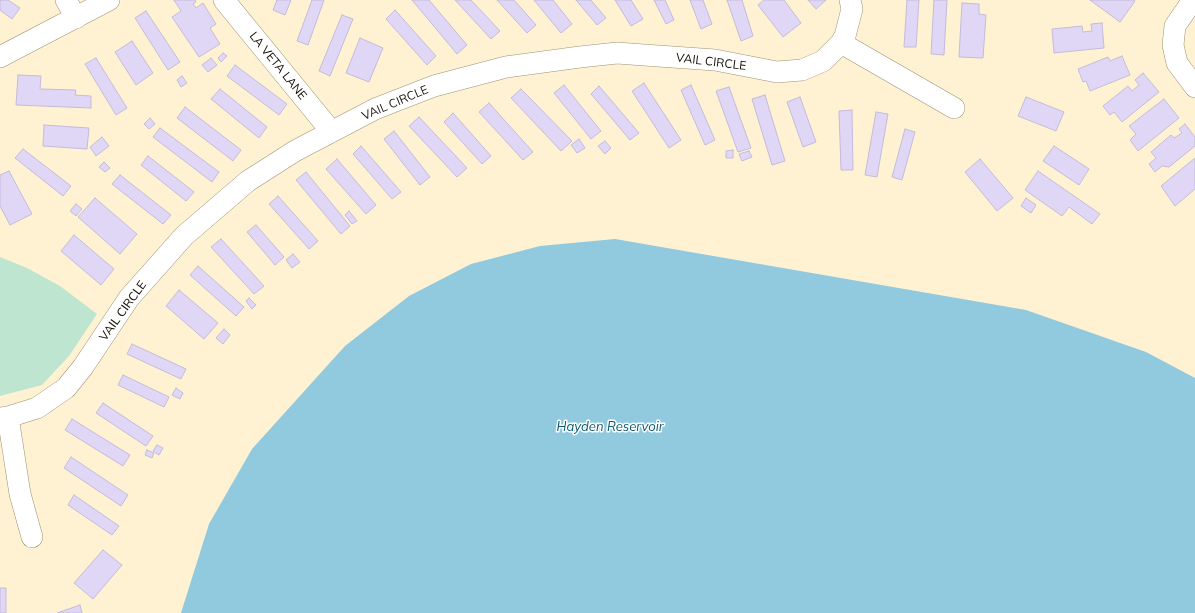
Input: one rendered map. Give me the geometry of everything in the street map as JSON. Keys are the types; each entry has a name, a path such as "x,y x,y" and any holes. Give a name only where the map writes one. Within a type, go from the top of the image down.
{"street":[{"path":"66,0 76,18"},
{"path":"0,57 109,0"},
{"name":"LA VETA LANE","path":"224,0 331,131"},
{"name":"VAIL CIRCLE","path":"32,537 20,494 4,417 37,408 66,388 83,367 129,298 184,236 248,181 294,151 375,109 434,86 506,67 616,53 715,60 777,72 802,70 823,61 841,42 845,36 852,9 850,0"},
{"path":"1193,0 1175,26 1173,45 1177,63 1195,86"},
{"path":"841,42 954,108"}],"green space":[{"path":"0,257 27,268 60,286 97,314 69,356 42,385 0,396"}],"water":[{"name":"Hayden Reservoir","path":"615,239 1026,310 1146,352 1195,378 1195,613 181,613 209,524 252,449 345,346 409,296 471,264 540,246"}],"building":[{"path":"0,0 8,0 20,8 12,19 0,10"},
{"path":"174,0 195,0 196,2 193,4 196,8 203,3 216,24 210,28 220,44 199,57 172,17 181,11"},
{"path":"277,0 291,0 285,15 273,10"},
{"path":"312,0 324,0 308,45 297,41"},
{"path":"412,0 429,0 467,45 457,54"},
{"path":"455,0 471,0 500,31 491,39"},
{"path":"497,0 514,0 536,25 527,33"},
{"path":"534,0 553,0 572,24 561,33"},
{"path":"576,0 591,0 606,18 597,25"},
{"path":"615,0 631,0 643,19 631,26"},
{"path":"654,0 665,0 674,20 666,24"},
{"path":"690,0 703,0 712,24 701,29"},
{"path":"727,0 742,0 753,36 741,41"},
{"path":"764,0 784,0 801,23 783,37 758,5"},
{"path":"808,0 826,0 816,9"},
{"path":"907,0 919,0 916,47 904,47"},
{"path":"934,0 947,0 944,55 931,54"},
{"path":"1090,0 1133,0 1135,1 1120,22"},
{"path":"962,3 979,4 979,14 986,15 983,58 959,57"},
{"path":"395,10 436,56 427,65 386,19"},
{"path":"146,11 180,62 168,70 135,18"},
{"path":"342,15 353,19 330,76 319,71"},
{"path":"1102,23 1104,48 1054,53 1052,29 1082,26 1083,32 1092,31 1091,24"},
{"path":"360,38 383,48 369,82 346,73"},
{"path":"132,41 153,73 136,85 115,52"},
{"path":"223,53 227,56 221,62 218,58"},
{"path":"1122,56 1130,75 1090,91 1086,81 1083,82 1078,69 1108,57 1110,61"},
{"path":"96,58 127,108 116,115 85,64"},
{"path":"211,58 217,65 208,72 202,65"},
{"path":"235,65 287,104 279,115 227,76"},
{"path":"1143,73 1159,92 1122,122 1114,112 1110,115 1103,106 1128,86 1132,91 1139,85 1135,80"},
{"path":"18,75 41,76 40,89 76,90 75,95 91,96 91,108 16,105"},
{"path":"182,76 187,83 181,87 177,80"},
{"path":"644,83 681,140 669,148 632,91"},
{"path":"564,85 601,131 591,139 554,93"},
{"path":"691,85 715,140 705,145 681,90"},
{"path":"599,86 639,133 630,140 591,94"},
{"path":"729,87 751,148 738,152 716,91"},
{"path":"220,89 267,127 259,138 211,99"},
{"path":"521,89 572,141 561,151 511,98"},
{"path":"765,95 785,161 772,165 752,99"},
{"path":"800,97 816,142 803,147 787,102"},
{"path":"1026,97 1064,112 1056,131 1018,116"},
{"path":"1164,99 1179,118 1138,151 1130,140 1136,134 1129,126"},
{"path":"489,103 533,152 523,160 479,112"},
{"path":"185,107 241,150 233,161 177,118"},
{"path":"852,110 853,170 841,170 839,111"},
{"path":"876,112 888,114 877,177 865,175"},
{"path":"453,113 491,156 482,164 444,122"},
{"path":"419,117 467,168 457,177 409,126"},
{"path":"150,118 155,124 149,129 144,124"},
{"path":"1185,124 1195,137 1195,146 1169,167 1162,166 1155,172 1149,164 1156,158 1151,152 1171,135 1174,138 1182,133 1179,129"},
{"path":"44,125 89,128 87,149 43,146"},
{"path":"160,128 219,172 212,182 153,137"},
{"path":"905,129 915,132 902,180 892,177"},
{"path":"394,131 430,177 420,185 384,139"},
{"path":"102,137 109,146 96,156 90,147"},
{"path":"579,139 585,148 577,153 571,145"},
{"path":"605,141 611,148 605,154 598,146"},
{"path":"361,146 401,192 392,199 353,154"},
{"path":"1054,146 1089,169 1079,185 1043,161"},
{"path":"23,149 71,186 63,196 15,158"},
{"path":"733,150 733,158 726,158 726,151"},
{"path":"749,151 752,157 742,161 739,154"},
{"path":"148,156 194,192 186,201 141,165"},
{"path":"1195,158 1195,189 1175,206 1161,186"},
{"path":"337,159 376,205 366,214 326,169"},
{"path":"980,159 1013,198 997,211 965,172"},
{"path":"104,162 110,168 105,172 99,167"},
{"path":"9,171 32,214 10,225 0,206 0,175"},
{"path":"1038,171 1100,214 1092,224 1069,207 1062,216 1025,190"},
{"path":"306,172 350,226 341,234 296,180"},
{"path":"120,175 171,215 163,224 112,184"},
{"path":"278,196 318,241 309,249 269,204"},
{"path":"95,198 137,234 120,254 78,217"},
{"path":"1026,198 1036,205 1031,213 1021,206"},
{"path":"76,204 82,209 76,216 70,211"},
{"path":"349,211 357,221 352,224 345,215"},
{"path":"256,225 284,257 275,265 247,232"},
{"path":"74,235 114,269 101,285 61,251"},
{"path":"221,239 264,286 254,294 211,247"},
{"path":"293,254 300,262 292,268 286,260"},
{"path":"198,266 244,307 236,316 190,275"},
{"path":"179,290 218,323 204,339 166,306"},
{"path":"249,298 256,305 252,309 246,301"},
{"path":"224,329 230,335 223,344 216,338"},
{"path":"132,344 186,369 181,379 127,354"},
{"path":"123,375 169,397 164,407 118,385"},
{"path":"176,388 183,393 180,399 172,395"},
{"path":"103,403 153,436 146,446 96,413"},
{"path":"72,419 130,455 123,466 65,430"},
{"path":"157,445 163,448 159,455 153,451"},
{"path":"147,450 154,453 152,458 145,455"},
{"path":"71,457 128,495 121,506 64,468"},
{"path":"74,495 119,526 112,535 68,505"},
{"path":"103,550 122,565 93,599 74,583"},
{"path":"0,588 6,588 6,613 0,613"},
{"path":"80,605 82,613 57,613"}]}
